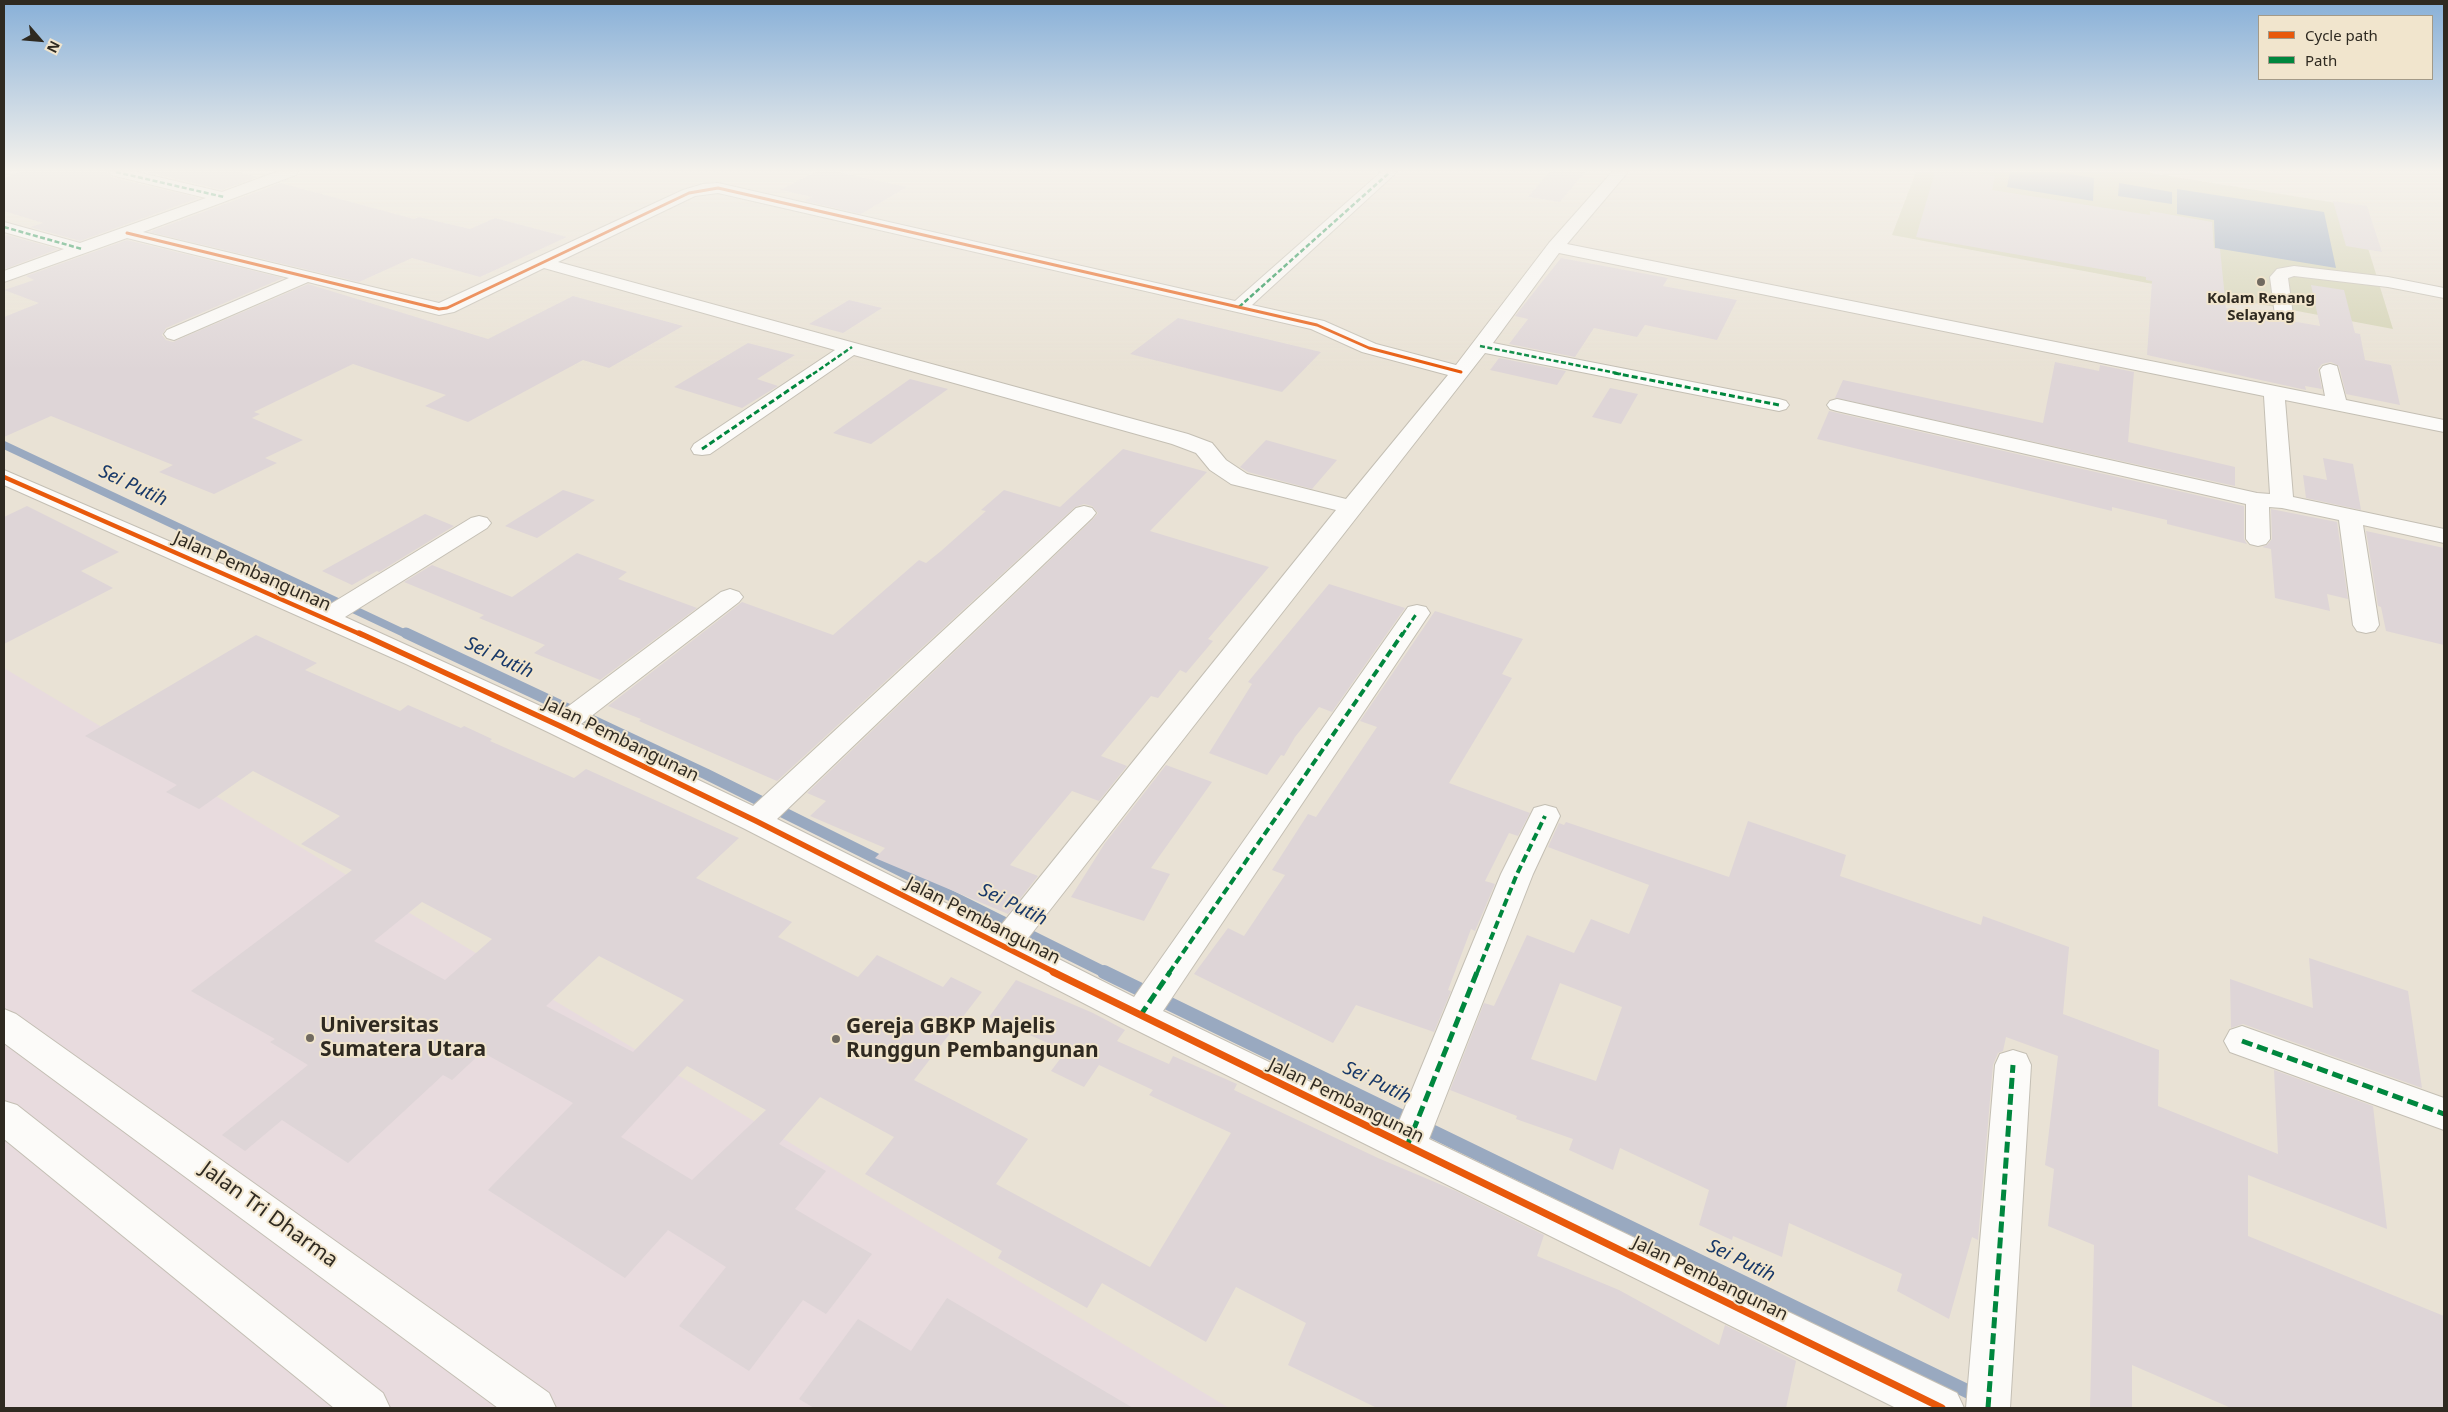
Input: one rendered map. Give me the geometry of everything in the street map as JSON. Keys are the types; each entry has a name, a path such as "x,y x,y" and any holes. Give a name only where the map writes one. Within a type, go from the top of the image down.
{"street":[{"path":"44,238 82,249"},
{"path":"4,277 113,238"},
{"path":"146,238 305,278 439,309 447,308 596,238"},
{"path":"936,238 1326,328 1369,348 1461,372"},
{"path":"1239,307 1316,238"},
{"path":"1015,933 1351,507 1461,372 1564,238"},
{"path":"1556,247 2444,426"},
{"path":"544,263 1180,439 1204,448 1218,465 1239,479 1351,507"},
{"path":"2284,315 2279,277 2284,273 2294,271 2388,282 2444,293"},
{"path":"2388,282 2385,275 2391,274 2444,283"},
{"path":"174,334 305,278"},
{"path":"1480,346 1779,405"},
{"path":"702,449 852,347"},
{"path":"2330,370 2337,405"},
{"path":"2274,392 2282,501"},
{"path":"1837,406 2257,500 2282,501 2444,536"},
{"name":"Jalan Pembangunan","path":"4,477 569,719 766,812 1015,933 1148,1005 1412,1133 1942,1408"},
{"path":"2257,500 2258,539"},
{"path":"766,812 1084,513"},
{"path":"2350,516 2366,625"},
{"path":"330,616 479,523"},
{"path":"569,719 730,596"},
{"path":"1148,1005 1417,613"},
{"path":"1412,1133 1517,874 1545,816"},
{"name":"Jalan Tri Dharma","path":"4,1024 534,1408"},
{"path":"2242,1041 2444,1114"},
{"path":"1989,1400 2013,1065"},
{"path":"4,1117 368,1408"}],"shaded area":[{"name":"Universitas Sumatera Utara","path":"4,668 1229,1408 4,1408"}],"green space":[{"path":"1907,238 2365,238 2393,329"}],"water":[{"path":"2215,238 2330,238 2336,268 2215,248"}],"building":[{"path":"4,238 18,238 58,249 5,269"},
{"path":"69,238 89,238 80,241"},
{"path":"174,238 565,238 480,277 412,258 359,282"},
{"path":"1921,238 2213,238 2214,248 2220,249 2226,308 2274,317 2277,321 2291,321 2320,326 2311,285 2344,290 2355,333 2360,334 2365,360 2391,365 2400,405 2346,394 2339,366 2331,362 2322,364 2318,369 2322,389 2305,386 2306,390 2147,355 2152,281 2146,280 2146,277"},
{"path":"2344,238 2377,238 2382,252 2346,246"},
{"path":"127,240 283,278 166,328 162,335 166,340 173,342 308,284 488,339 573,296 683,326 609,368 583,360 468,422 425,406 446,395 353,364 254,412 260,414 252,418 303,440 265,458 277,463 214,494 159,472 173,465 51,416 4,437 4,317 39,303 4,290 34,280 26,276"},
{"path":"1561,258 1668,278 1663,286 1737,300 1717,340 1645,325 1637,337 1594,328 1575,357 1509,344 1528,319 1515,316"},
{"path":"849,300 882,308 843,333 809,324"},
{"path":"1178,318 1321,352 1282,392 1130,354"},
{"path":"748,343 795,355 757,379 778,386 742,408 674,387"},
{"path":"1499,358 1566,371 1557,385 1490,370"},
{"path":"2055,362 2099,371 2100,365 2134,372 2128,442 2235,467 2235,486 1835,398 1843,380 2043,423"},
{"path":"910,379 948,389 871,444 833,433"},
{"path":"1610,388 1638,394 1621,424 1592,417"},
{"path":"1829,411 2244,506 2244,539 2247,544 2167,524 2167,520 2112,507 2112,511 1817,439"},
{"path":"1266,440 1337,460 1312,489 1248,472 1240,467"},
{"path":"1123,449 1207,472 1150,531 1269,567 1208,639 1213,641 1186,673 1180,670 1158,698 1151,696 1101,756 1127,766 1099,801 1072,791 1010,865 1038,876 1008,914 875,858 885,848 810,816 826,801 807,793 1093,519 1098,513 1092,506 1084,504 1075,507 777,781 639,721 641,719 608,706 742,602 833,635 919,560 926,563 941,551 986,511 981,510 1004,490 1060,507"},
{"path":"2323,458 2353,464 2361,510 2306,498 2303,475 2327,480"},
{"path":"563,490 595,500 537,538 505,526"},
{"path":"27,506 119,552 81,571 113,588 4,644 4,517"},
{"path":"2271,509 2337,522 2348,599 2327,594 2330,611 2275,598 2271,549 2262,547 2267,545 2272,539"},
{"path":"425,514 454,526 379,572 377,571 352,585 322,571"},
{"path":"2366,531 2444,548 2444,645 2386,631 2381,607 2378,606"},
{"path":"577,553 627,572 618,579 697,608 600,680 534,653 545,645 479,618 484,615 404,582 432,565 512,597"},
{"path":"1329,584 1405,608 1332,712 1319,707 1295,737 1284,756 1281,755 1267,775 1209,753 1252,684 1248,682"},
{"path":"1435,611 1523,639 1502,674 1512,678 1449,783 1530,813 1518,836 1509,833 1485,881 1495,884 1475,931 1471,929 1448,990 1451,991 1434,1032 1356,1005 1333,1043 1194,974 1228,928 1244,936 1285,875 1272,870 1308,814 1316,817 1377,727 1360,721"},
{"path":"256,635 317,663 305,670 400,711 408,705 461,728 464,726 492,739 490,741 574,778 586,769 739,838 696,878 792,922 778,937 858,977 877,955 943,987 951,977 982,992 914,1080 1028,1139 996,1184 1150,1267 1231,1133 1149,1095 1153,1090 1099,1065 1084,1087 1051,1071 1066,1051 989,1017 1016,980 1093,1013 1125,1030 1117,1041 1169,1064 1173,1056 1237,1084 1234,1090 1378,1158 1456,1191 1544,1235 1537,1256 1619,1290 1719,1345 1725,1325 1796,1361 1786,1408 1377,1408 1288,1365 1306,1323 1236,1287 1206,1342 1102,1283 1087,1308 998,1258 1002,1251 865,1174 894,1137 820,1097 779,1144 826,1171 795,1209 872,1254 826,1314 803,1300 749,1371 679,1326 726,1267 668,1230 625,1278 488,1190 573,1103 482,1052 452,1080 443,1075 348,1163 282,1120 245,1151 222,1135 308,1065 270,1042 275,1039 191,991 352,870 301,844 340,816 253,771 199,809 166,792 177,785 85,736","holes":["422,902 492,939 445,980 374,941","599,956 684,1000 633,1052 546,1006","687,1066 766,1110 692,1180 621,1137"]},
{"path":"1166,765 1212,782 1151,868 1170,874 1144,921 1071,897 1105,843"},
{"path":"1748,821 1846,855 1840,876 1981,925 1983,916 2069,947 2063,1014 2159,1050 2158,1106 2278,1154 2274,1070 2373,1106 2387,1229 2248,1175 2248,1236 2444,1316 2444,1408 2231,1408 2132,1365 2132,1408 2090,1408 2094,1245 2048,1226 2054,1169 2045,1165 2058,1056 2006,1037 2003,1051 1998,1053 1993,1065 1978,1240 1972,1237 1949,1319 1897,1291 1902,1274 1789,1223 1782,1257 1733,1236 1732,1240 1699,1225 1709,1190 1620,1148 1613,1170 1569,1150 1573,1139 1516,1119 1517,1116 1450,1090 1484,1003 1494,1006 1527,935 1574,953 1591,919 1629,934 1649,885 1548,847 1559,823 1564,825 1566,822 1729,877","holes":["1560,983 1622,1007 1596,1081 1531,1059"]},
{"path":"2309,958 2408,991 2422,1088 2243,1024 2231,1028 2230,979 2313,1008"},
{"path":"947,1298 1133,1408 814,1408 799,1399 858,1319 911,1351"}],"waterway":[{"name":"Sei Putih","path":"4,445 408,635"},
{"name":"Sei Putih","path":"406,633 706,774 1106,973"},
{"name":"Sei Putih","path":"1104,972 2002,1408"}],"marked path":[{"path":"43,238 82,249"},
{"path":"1239,307 1316,238"},
{"path":"1480,346 1779,405"},
{"path":"702,449 852,347"},
{"path":"1140,1016 1417,613"},
{"path":"1407,1146 1517,874 1545,816"},
{"path":"2242,1041 2444,1114"},
{"path":"1988,1408 2013,1065"}],"cycle path":[{"path":"147,238 439,309 447,308 595,238"},
{"path":"936,238 1317,325 1369,348 1461,372"},
{"path":"4,477 415,658 560,726 756,821 1140,1016 1942,1408"}],"place":[{"name":"Kolam Renang Selayang","path":"2261,282"},
{"name":"Universitas Sumatera Utara","path":"310,1038"},
{"name":"Gereja GBKP Majelis Runggun Pembangunan","path":"836,1039"}]}
